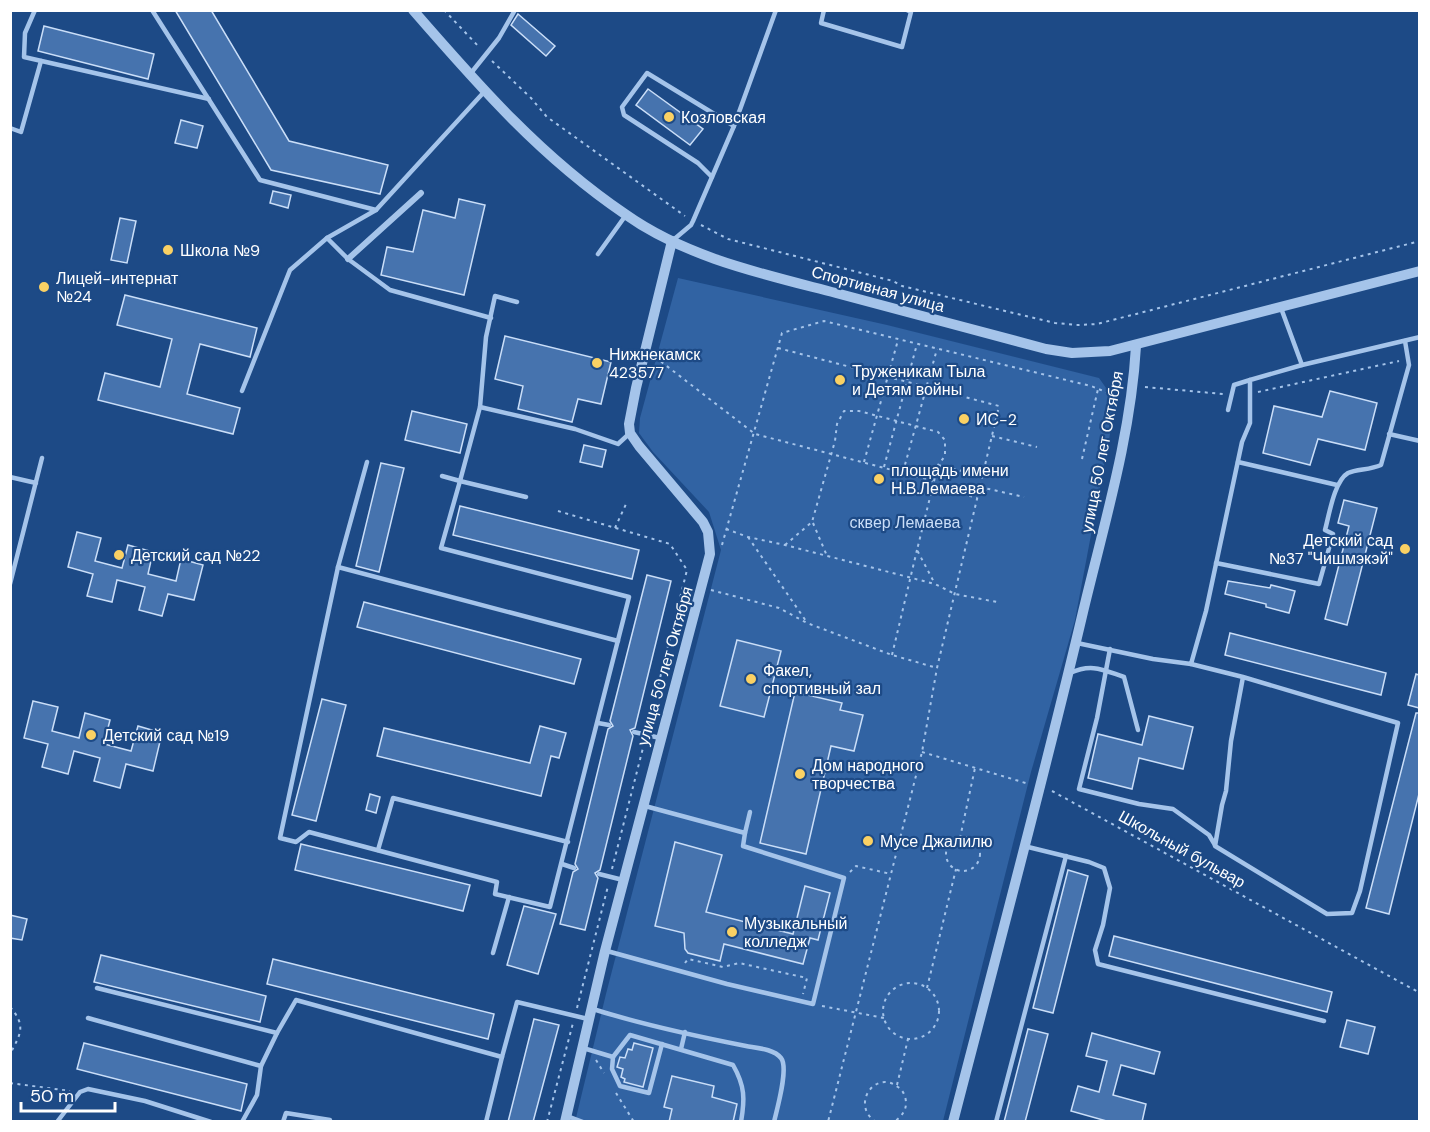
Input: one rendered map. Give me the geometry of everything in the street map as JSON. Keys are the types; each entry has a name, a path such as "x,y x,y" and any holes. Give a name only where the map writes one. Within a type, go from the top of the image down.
{"street":[{"name":"Спортивная улица","path":"413,10 484,91 526,135 557,163 626,215 672,241 703,256 760,273 1046,349 1091,353 1136,346 1419,271"},
{"path":"348,259 421,194"},
{"path":"630,433 629,424 636,388 672,241"},
{"name":"улица 50 лет Октября","path":"953,1122 1077,643 1118,469 1134,386 1136,346"},
{"name":"улица 50 лет Октября","path":"566,1119 642,805 710,554 708,532 692,507 644,453 630,433"}],"lane":[{"path":"35,10 25,33 24,57 209,99"},
{"path":"152,10 260,180 376,210"},
{"path":"469,75 499,38 515,10"},
{"path":"672,241 693,221 734,126 776,10"},
{"path":"825,10 821,23 902,47 911,12 907,10"},
{"path":"10,128 21,132 41,61"},
{"path":"712,177 698,164 624,115 622,107 646,73 734,126"},
{"path":"242,391 290,270 327,238 376,210 484,91"},
{"path":"598,254 626,215"},
{"path":"327,238 348,259 390,290 491,318"},
{"path":"367,462 338,567 280,838 296,842 309,832 497,882 495,894 550,907 629,597 441,549 480,407 485,347 495,296 517,302"},
{"path":"1281,307 1302,365"},
{"path":"1228,410 1234,385 1302,365 1419,337"},
{"path":"1216,563 1319,584 1333,534 1325,530 1337,485 1348,474 1381,465 1409,365 1405,340"},
{"path":"1191,664 1206,611 1242,442 1250,423 1250,380"},
{"path":"480,407 575,429 618,444 630,433"},
{"path":"1389,434 1419,441"},
{"path":"10,584 42,458"},
{"path":"1238,462 1337,485"},
{"path":"442,476 525,497"},
{"path":"10,477 36,483"},
{"path":"338,567 618,641"},
{"path":"1077,643 1153,659 1191,664 1398,723 1360,891 1352,913 1327,914 1215,846 1209,835 1173,809 1139,804 1079,789 1097,718 1110,650"},
{"path":"1069,673 1083,667 1095,667 1124,677 1138,730"},
{"path":"1215,846 1226,791 1231,741 1243,677"},
{"path":"598,723 609,725"},
{"path":"634,732 660,738"},
{"path":"378,850 393,798 568,842"},
{"path":"642,805 745,833"},
{"path":"605,951 813,1004 844,878 743,846 750,812"},
{"path":"1024,846 1089,862 1104,868 1110,888 1095,950 1098,964 1324,1021"},
{"path":"996,1122 1066,856"},
{"path":"562,864 574,868"},
{"path":"599,874 623,880"},
{"path":"493,953 509,897"},
{"path":"97,988 277,1033"},
{"path":"242,1122 256,1095 261,1066 296,1000 502,1057"},
{"path":"486,1122 517,1002 575,1016 591,1014 685,1032 772,1052 781,1057 783,1063 780,1099 774,1122"},
{"path":"88,1018 261,1066"},
{"path":"681,1049 685,1032"},
{"path":"662,1044 649,1093 620,1086 612,1070 613,1057 630,1035 681,1049 733,1065 739,1076 745,1098 741,1122"},
{"path":"583,1048 613,1057"},
{"path":"57,1122 80,1092 88,1089 145,1101 211,1122"},
{"path":"283,1122 286,1113 330,1120 330,1122"},
{"path":"566,1119 583,1122"}],"path":[{"path":"444,10 547,117 693,221 728,238 893,281 902,286 1055,323 1097,324 1419,241"},
{"path":"720,549 755,434 782,333 824,321 1098,388 1116,396 1134,386"},
{"path":"864,462 898,339"},
{"path":"884,467 917,344"},
{"path":"778,348 999,406 937,668 922,752 828,1122"},
{"path":"903,472 937,349"},
{"path":"652,355 755,434 934,481"},
{"path":"1082,459 1098,388"},
{"path":"785,545 812,522 835,441 837,424 844,411 859,411 938,432 945,440 945,456 938,465 892,655"},
{"path":"992,436 1037,447"},
{"path":"938,465 982,476"},
{"path":"933,486 977,498"},
{"path":"980,487 1024,497"},
{"path":"615,528 626,504"},
{"path":"558,511 670,544 687,570 646,734"},
{"path":"812,522 827,556"},
{"path":"726,529 748,537 935,584 955,594 998,602"},
{"path":"748,537 807,623"},
{"path":"917,550 935,584"},
{"path":"702,588 779,608 807,623 892,655 937,668"},
{"path":"611,873 644,744"},
{"name":"Школьный бульвар","path":"922,752 1059,793 1200,874 1419,993"},
{"path":"960,838 975,768"},
{"path":"960,838 971,839 979,848 979,859 973,868 956,870 949,862 947,852 951,843 960,838"},
{"path":"844,878 856,866 891,874"},
{"path":"927,988 956,870"},
{"path":"547,1122 608,884"},
{"path":"679,970 688,959 723,967 740,963 807,978 801,1001"},
{"path":"909,983 927,988 938,1003 937,1021 926,1035 908,1039 891,1032 884,1018 883,1006 886,997 892,990 909,983"},
{"path":"813,1004 884,1018"},
{"path":"10,1008 19,1017 21,1028 10,1054"},
{"path":"897,1085 908,1039"},
{"path":"876,1122 867,1113 865,1106 867,1093 877,1083 891,1082 897,1085 905,1096 906,1103 902,1116 894,1122"},
{"path":"10,1083 80,1092"}],"green space":[{"name":"сквер Лемаева","path":"678,278 887,325 1099,378 1116,402 1075,620 1031,772 943,1121 575,1122 721,550 709,512 653,452 639,433 640,418"}],"building":[{"path":"175,10 211,10 289,141 388,165 380,194 271,170"},
{"path":"518,14 555,46 546,56 511,25"},
{"path":"44,26 154,54 148,79 38,51"},
{"name":"Козловская","path":"648,89 703,129 690,145 636,105"},
{"path":"181,120 203,126 197,148 175,143"},
{"path":"273,191 291,195 288,208 270,203"},
{"path":"459,199 485,205 464,295 381,275 387,247 413,252 423,210 455,218"},
{"path":"120,218 136,221 127,263 111,260"},
{"path":"125,295 257,328 250,357 200,344 187,394 240,408 233,434 98,400 105,373 160,387 172,339 117,325"},
{"path":"505,336 611,362 601,404 578,399 572,422 518,409 523,386 495,379"},
{"path":"1330,391 1377,403 1365,450 1318,439 1310,465 1263,453 1274,406 1322,417"},
{"path":"412,411 467,424 460,453 405,440"},
{"path":"584,445 606,450 602,467 580,462"},
{"path":"381,463 404,468 379,572 356,566"},
{"path":"1344,500 1377,508 1347,625 1325,619 1349,526 1338,523"},
{"path":"460,506 639,550 632,579 453,535"},
{"path":"77,532 101,538 95,561 122,568 128,545 153,552 148,574 176,581 181,559 203,565 194,600 168,594 162,616 139,610 145,587 117,580 112,602 87,596 93,574 68,567"},
{"path":"647,575 671,581 635,728 630,730 633,736 600,870 595,873 598,878 585,930 560,924 573,872 578,869 575,864 608,729 613,726 610,721"},
{"path":"1228,581 1270,588 1271,585 1295,591 1289,613 1266,607 1266,604 1225,594"},
{"path":"364,602 581,659 574,684 357,627"},
{"path":"1230,633 1386,673 1381,695 1225,655"},
{"name":"Факел, спортивный зал","path":"737,640 781,651 764,717 720,706"},
{"path":"1416,674 1419,675 1419,708 1408,705"},
{"name":"Дом народного творчества","path":"795,692 842,703 840,710 863,715 854,751 831,746 806,854 760,843"},
{"path":"322,699 346,705 316,821 292,815"},
{"path":"33,701 58,707 52,731 79,738 85,713 110,720 104,744 131,751 138,726 162,733 153,771 126,764 120,788 94,781 100,758 74,751 68,774 42,767 48,744 24,738"},
{"path":"1416,713 1419,713 1419,794 1389,914 1366,908"},
{"path":"1149,716 1193,727 1183,769 1139,758 1132,789 1088,778 1098,734 1142,745"},
{"path":"540,726 566,733 559,758 551,756 541,796 377,756 384,728 530,763"},
{"path":"370,794 380,797 376,813 366,810"},
{"path":"675,842 722,855 706,912 793,934 805,886 830,893 818,940 810,938 803,964 724,944 720,961 688,953 685,949 684,933 655,926"},
{"path":"301,844 470,885 463,911 295,870"},
{"path":"1068,870 1088,876 1053,1013 1033,1008"},
{"path":"524,906 556,914 538,974 507,965"},
{"path":"10,915 27,919 22,940 10,938"},
{"path":"1114,936 1332,992 1327,1012 1109,956"},
{"path":"101,955 266,996 260,1022 94,982"},
{"path":"273,959 494,1014 488,1039 267,984"},
{"path":"534,1019 559,1025 533,1122 508,1122"},
{"path":"1347,1020 1375,1027 1368,1054 1340,1047"},
{"path":"1028,1029 1048,1034 1025,1122 1004,1122"},
{"path":"1092,1033 1160,1052 1154,1074 1121,1065 1113,1095 1146,1104 1142,1122 1110,1122 1071,1111 1078,1086 1099,1092 1107,1061 1086,1056"},
{"path":"84,1043 247,1084 241,1111 77,1069"},
{"path":"634,1043 653,1048 643,1087 624,1082 625,1079 621,1077 623,1069 617,1067 620,1057 625,1058 628,1049 632,1050"},
{"path":"672,1076 714,1086 712,1097 737,1104 733,1122 669,1122 672,1109 664,1107"}],"place":[{"name":"Козловская","path":"669,117"},
{"name":"Школа №9","path":"168,250"},
{"name":"Лицей-интернат №24","path":"44,287"},
{"name":"Нижнекамск 423577","path":"597,363"},
{"name":"Труженикам Тыла и Детям войны","path":"840,380"},
{"name":"ИС-2","path":"964,419"},
{"name":"площадь имени Н.В.Лемаева","path":"879,479"},
{"name":"Детский сад №37 \"Чишмэкэй\"","path":"1405,549"},
{"name":"Детский сад №22","path":"119,555"},
{"name":"Факел, спортивный зал","path":"751,679"},
{"name":"Детский сад №19","path":"91,735"},
{"name":"Дом народного творчества","path":"800,774"},
{"name":"Мусе Джалилю","path":"868,841"},
{"name":"Музыкальный колледж","path":"732,932"}]}
